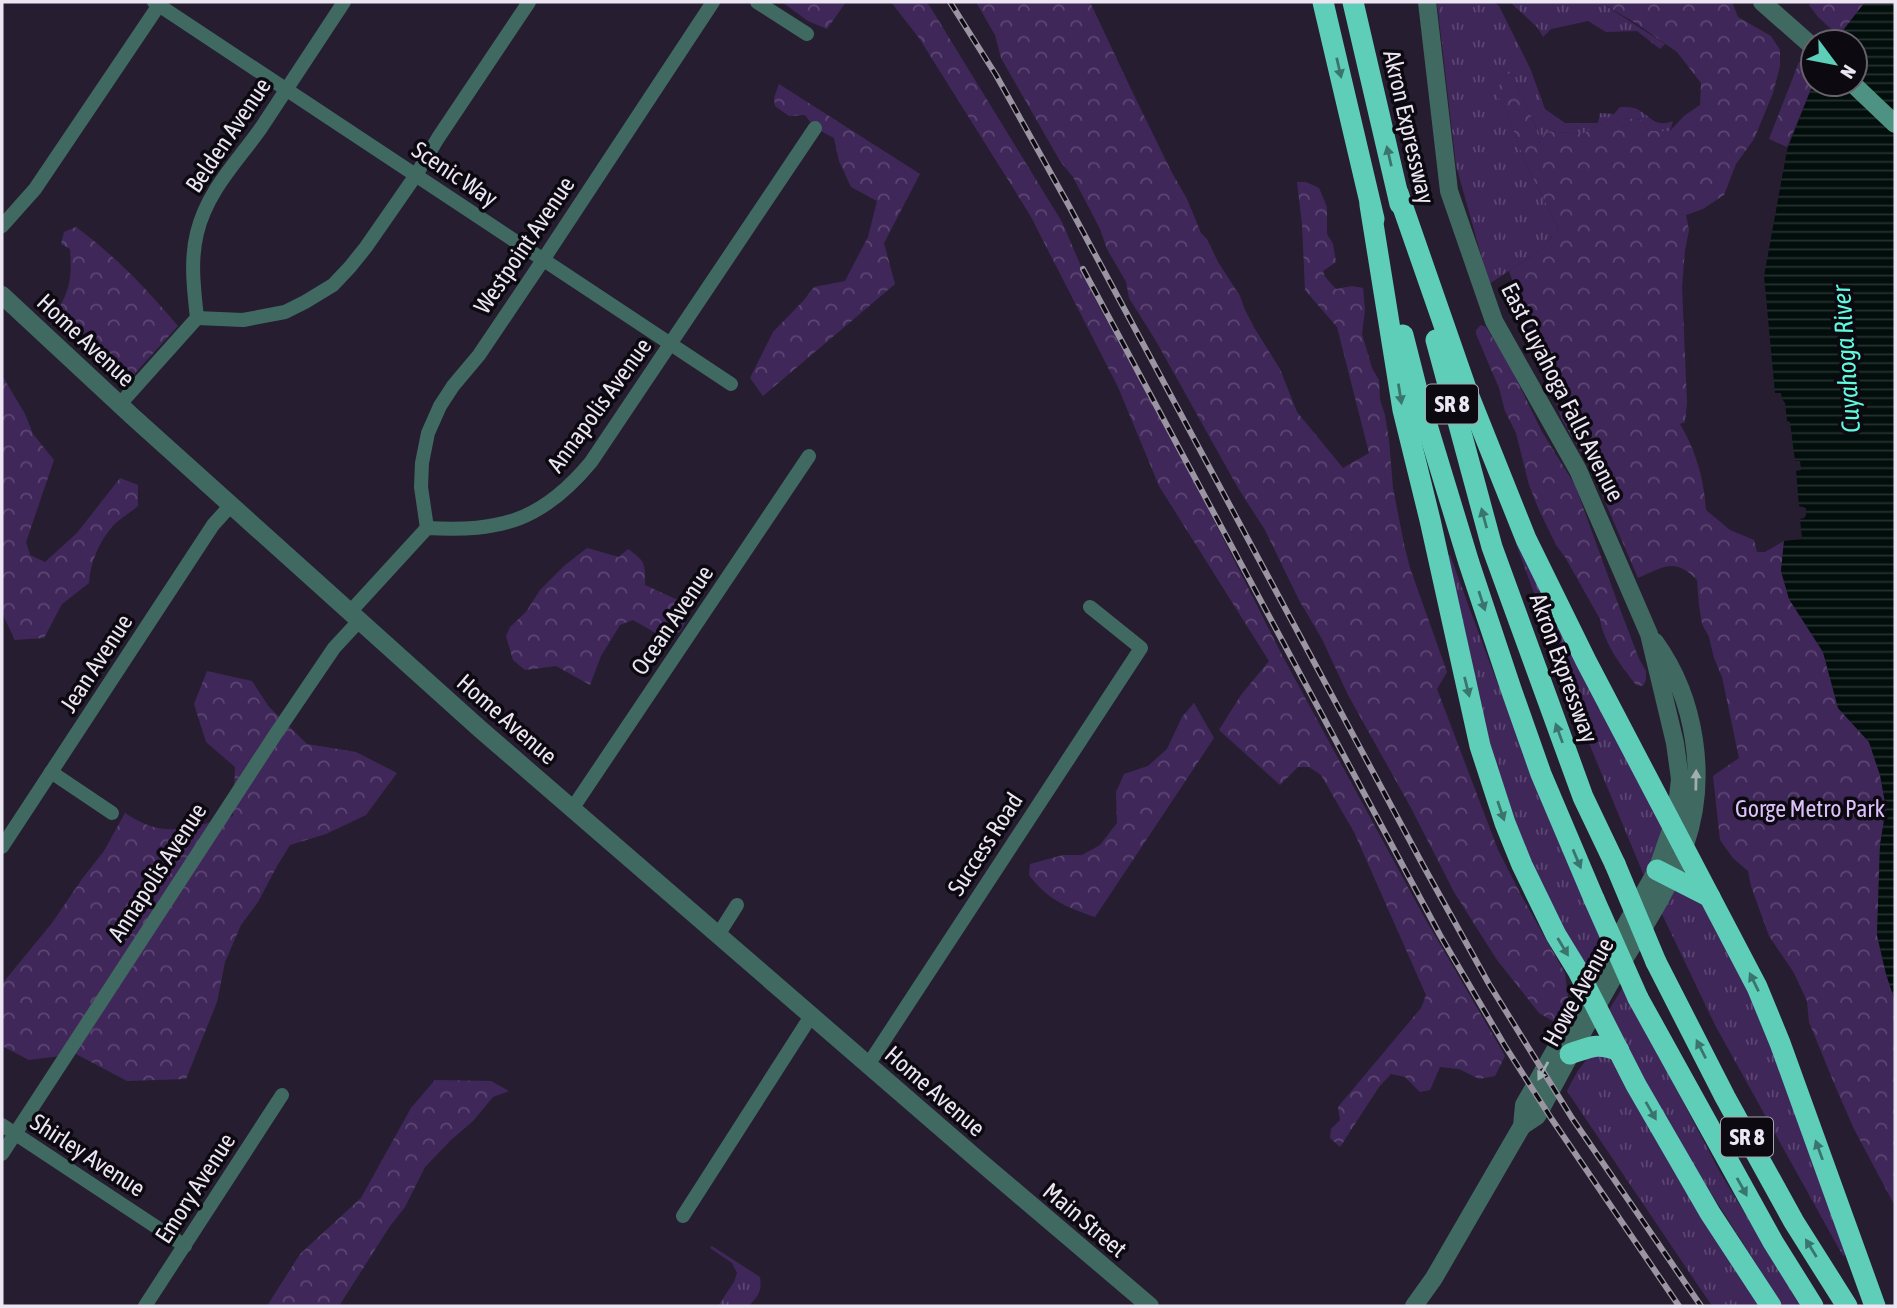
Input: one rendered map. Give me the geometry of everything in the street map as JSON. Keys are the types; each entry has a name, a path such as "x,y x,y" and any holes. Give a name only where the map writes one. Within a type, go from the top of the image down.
{"highway":[{"name":"SR 8","path":"1323,2 1370,205 1420,402 1469,563 1541,774 1639,998 1773,1242 1813,1306"},
{"name":"Akron Expressway","path":"1353,2 1398,193 1492,547 1583,797 1615,864 1656,962 1726,1097 1782,1200 1847,1306"},
{"path":"1398,193 1468,394 1526,539 1675,837 1757,987 1780,1043 1875,1306"},
{"path":"1370,205 1403,410 1480,746 1494,790 1522,865 1636,1085 1710,1213 1771,1306"},
{"path":"1664,874 1710,897"},
{"path":"1570,1055 1596,1045 1619,1051"}],"main road":[{"path":"1868,98 1895,124"}],"street":[{"name":"Belden Avenue","path":"197,318 193,255 197,233 211,195 287,90 344,2"},
{"path":"120,404 197,318 230,321 285,312 333,285 350,267 416,175 528,2"},
{"name":"Westpoint Avenue","path":"427,528 421,474 433,419 453,386 479,355 543,260 713,2"},
{"path":"757,2 807,34"},
{"name":"East Cuyahoga Falls Avenue","path":"1427,2 1449,191 1468,250 1494,321 1578,470 1649,634 1675,743 1680,779 1675,837"},
{"path":"1762,2 1799,35"},
{"name":"Scenic Way","path":"158,3 731,384"},
{"path":"2,226 43,178 158,3"},
{"name":"Annapolis Avenue","path":"2,1154 354,616 427,528 478,529 503,524 527,516 552,502 578,478 591,463 815,128"},
{"name":"Home Avenue","path":"2,295 354,616 572,809 989,1170"},
{"name":"Ocean Avenue","path":"572,809 810,456"},
{"name":"Jean Avenue","path":"2,847 213,525 231,505"},
{"name":"Success Road","path":"867,1065 1141,648 1090,607"},
{"path":"51,772 112,813"},
{"name":"Howe Avenue","path":"1414,1306 1434,1278 1522,1126 1524,1105 1592,998 1664,874 1675,837"},
{"path":"718,935 737,905"},
{"name":"Howe Avenue","path":"1522,1126 1537,1116 1570,1055 1592,998"},
{"path":"683,1216 811,1017"},
{"name":"Emory Avenue","path":"145,1306 282,1095"},
{"name":"Shirley Avenue","path":"2,1125 185,1246"},
{"name":"Main Street","path":"989,1170 1150,1306"}],"green space":[{"path":"782,2 846,2 827,29 808,21"},
{"path":"891,2 926,2 929,5 1062,222 1095,299 1185,463 1283,657 1423,915 1505,1056 1495,1076 1479,1079 1459,1069 1440,1067 1430,1090 1420,1092 1405,1077 1391,1074 1379,1087 1340,1147 1330,1138 1331,1129 1340,1120 1338,1107 1421,1008 1426,995 1354,832 1321,775 1309,767 1298,767 1280,785 1219,730 1241,695 1269,661 1159,486 1118,387 1030,215 919,38"},
{"path":"976,2 1090,2 1187,199 1201,233 1207,239 1240,296 1255,329 1280,369 1297,412 1343,468 1369,453 1337,327 1305,290 1297,182 1306,182 1319,188 1327,207 1327,234 1333,244 1336,262 1323,271 1325,277 1336,289 1352,286 1363,288 1365,310 1362,334 1372,368 1379,380 1380,400 1389,440 1393,488 1404,544 1447,672 1437,689 1498,850 1565,973 1568,998 1558,1024 1539,1013 1497,960 1454,892 1348,695 1265,530 1129,298 1126,282 1107,249 1100,229 1073,177 1060,161 1001,58 995,35"},
{"path":"1437,2 1494,2 1499,6 1530,68 1545,109 1565,123 1598,123 1600,113 1614,114 1620,107 1637,109 1657,122 1673,121 1670,131 1649,131 1641,120 1628,118 1607,121 1582,134 1545,131 1540,145 1535,124 1518,89 1514,74 1498,96 1507,112 1525,162 1559,229 1541,250 1489,284 1456,165"},
{"path":"1510,2 1600,2 1665,44 1660,49 1637,31 1606,32 1588,21 1551,29 1543,37 1538,28"},
{"name":"Gorge Metro Park","path":"1600,2 1732,2 1738,17 1771,36 1780,50 1780,66 1773,93 1754,139 1736,164 1724,195 1703,209 1686,215 1689,230 1682,287 1687,403 1685,422 1680,424 1691,444 1698,466 1706,510 1730,530 1754,540 1757,552 1765,552 1784,541 1781,571 1789,599 1823,652 1838,708 1869,742 1880,775 1886,808 1880,845 1877,935 1895,1001 1895,1206 1854,1129 1836,1088 1809,1022 1807,1001 1794,973 1769,936 1748,871 1733,858 1720,840 1713,776 1739,758 1722,677 1702,624 1697,580 1675,566 1662,568 1638,578 1590,467 1562,420 1509,271 1541,250 1559,229 1525,162 1507,112 1498,96 1505,70 1514,74 1518,89 1535,124 1540,144 1545,131 1582,134 1607,121 1628,118 1641,120 1649,131 1670,131 1684,116 1700,105 1701,83 1677,52"},
{"path":"1811,2 1865,2 1845,28 1830,28 1809,5"},
{"path":"1799,62 1799,98 1807,98 1787,147 1769,139"},
{"path":"779,84 920,174 884,243 895,284 763,396 750,378 773,332 814,287 845,281 868,237 877,201 851,187 839,161 834,138 815,128 805,115 789,116 775,106 774,98"},
{"path":"76,227 130,273 178,326 126,383 84,354 57,311 68,288 70,274 70,249 61,244 64,232"},
{"path":"1481,325 1486,327 1509,364 1542,432 1575,485 1639,659 1646,671 1643,686 1636,685 1614,654 1600,619 1556,545 1539,510 1529,485 1516,433 1476,334"},
{"path":"3,377 25,414 33,434 54,460 26,542 30,555 45,562 77,533 120,478 138,485 138,506 107,533 93,560 89,583 62,604 44,638 15,640 2,613"},
{"path":"1520,542 1663,827 1645,878 1591,748 1516,544"},
{"path":"587,548 619,557 628,549 643,564 645,585 682,602 686,621 680,632 668,640 633,620 620,625 601,656 590,685 556,666 525,670 513,660 506,636 510,627 526,612 540,590"},
{"path":"1450,555 1524,752 1604,947 1591,971 1582,964 1549,904 1501,790 1443,557"},
{"path":"207,671 252,681 269,707 307,744 356,752 397,773 366,815 326,834 290,845 258,902 241,925 225,962 217,1002 186,1079 127,1081 76,1054 29,1060 2,1046 2,984 52,923 104,851 125,813 145,824 167,829 189,828 233,816 235,767 206,742 194,704"},
{"path":"1194,703 1214,738 1095,917 1051,897 1029,875 1030,864 1063,855 1082,855 1100,845 1117,823 1116,792 1124,774 1148,766 1167,749 1182,717"},
{"path":"1677,886 1703,902 1755,998 1849,1252 1843,1256 1715,1025 1661,912"},
{"path":"1623,987 1721,1174 1801,1306 1783,1306 1690,1160 1633,1061 1609,1010"},
{"path":"1592,1053 1606,1055 1622,1071 1766,1306 1712,1306 1567,1091"},
{"path":"435,1080 491,1081 509,1091 493,1097 473,1121 425,1167 405,1207 339,1306 267,1306 300,1254 361,1198 411,1108"},
{"path":"712,1246 760,1277 758,1293 748,1306 718,1306 737,1273 732,1263 710,1248"}],"water":[{"name":"Cuyahoga River","path":"1865,2 1895,2 1895,1001 1877,935 1880,845 1886,808 1880,775 1869,742 1838,708 1823,652 1789,599 1781,571 1784,541 1802,539 1800,519 1806,515 1806,508 1799,506 1796,471 1801,470 1800,461 1795,461 1785,403 1781,393 1775,393 1764,276 1787,150 1807,98 1869,98 1869,28 1845,28"}],"railway":[{"path":"950,2 996,75 1068,204 1489,984 1572,1118 1701,1306"},
{"path":"1083,269 1440,935 1551,1118 1679,1306"}]}
